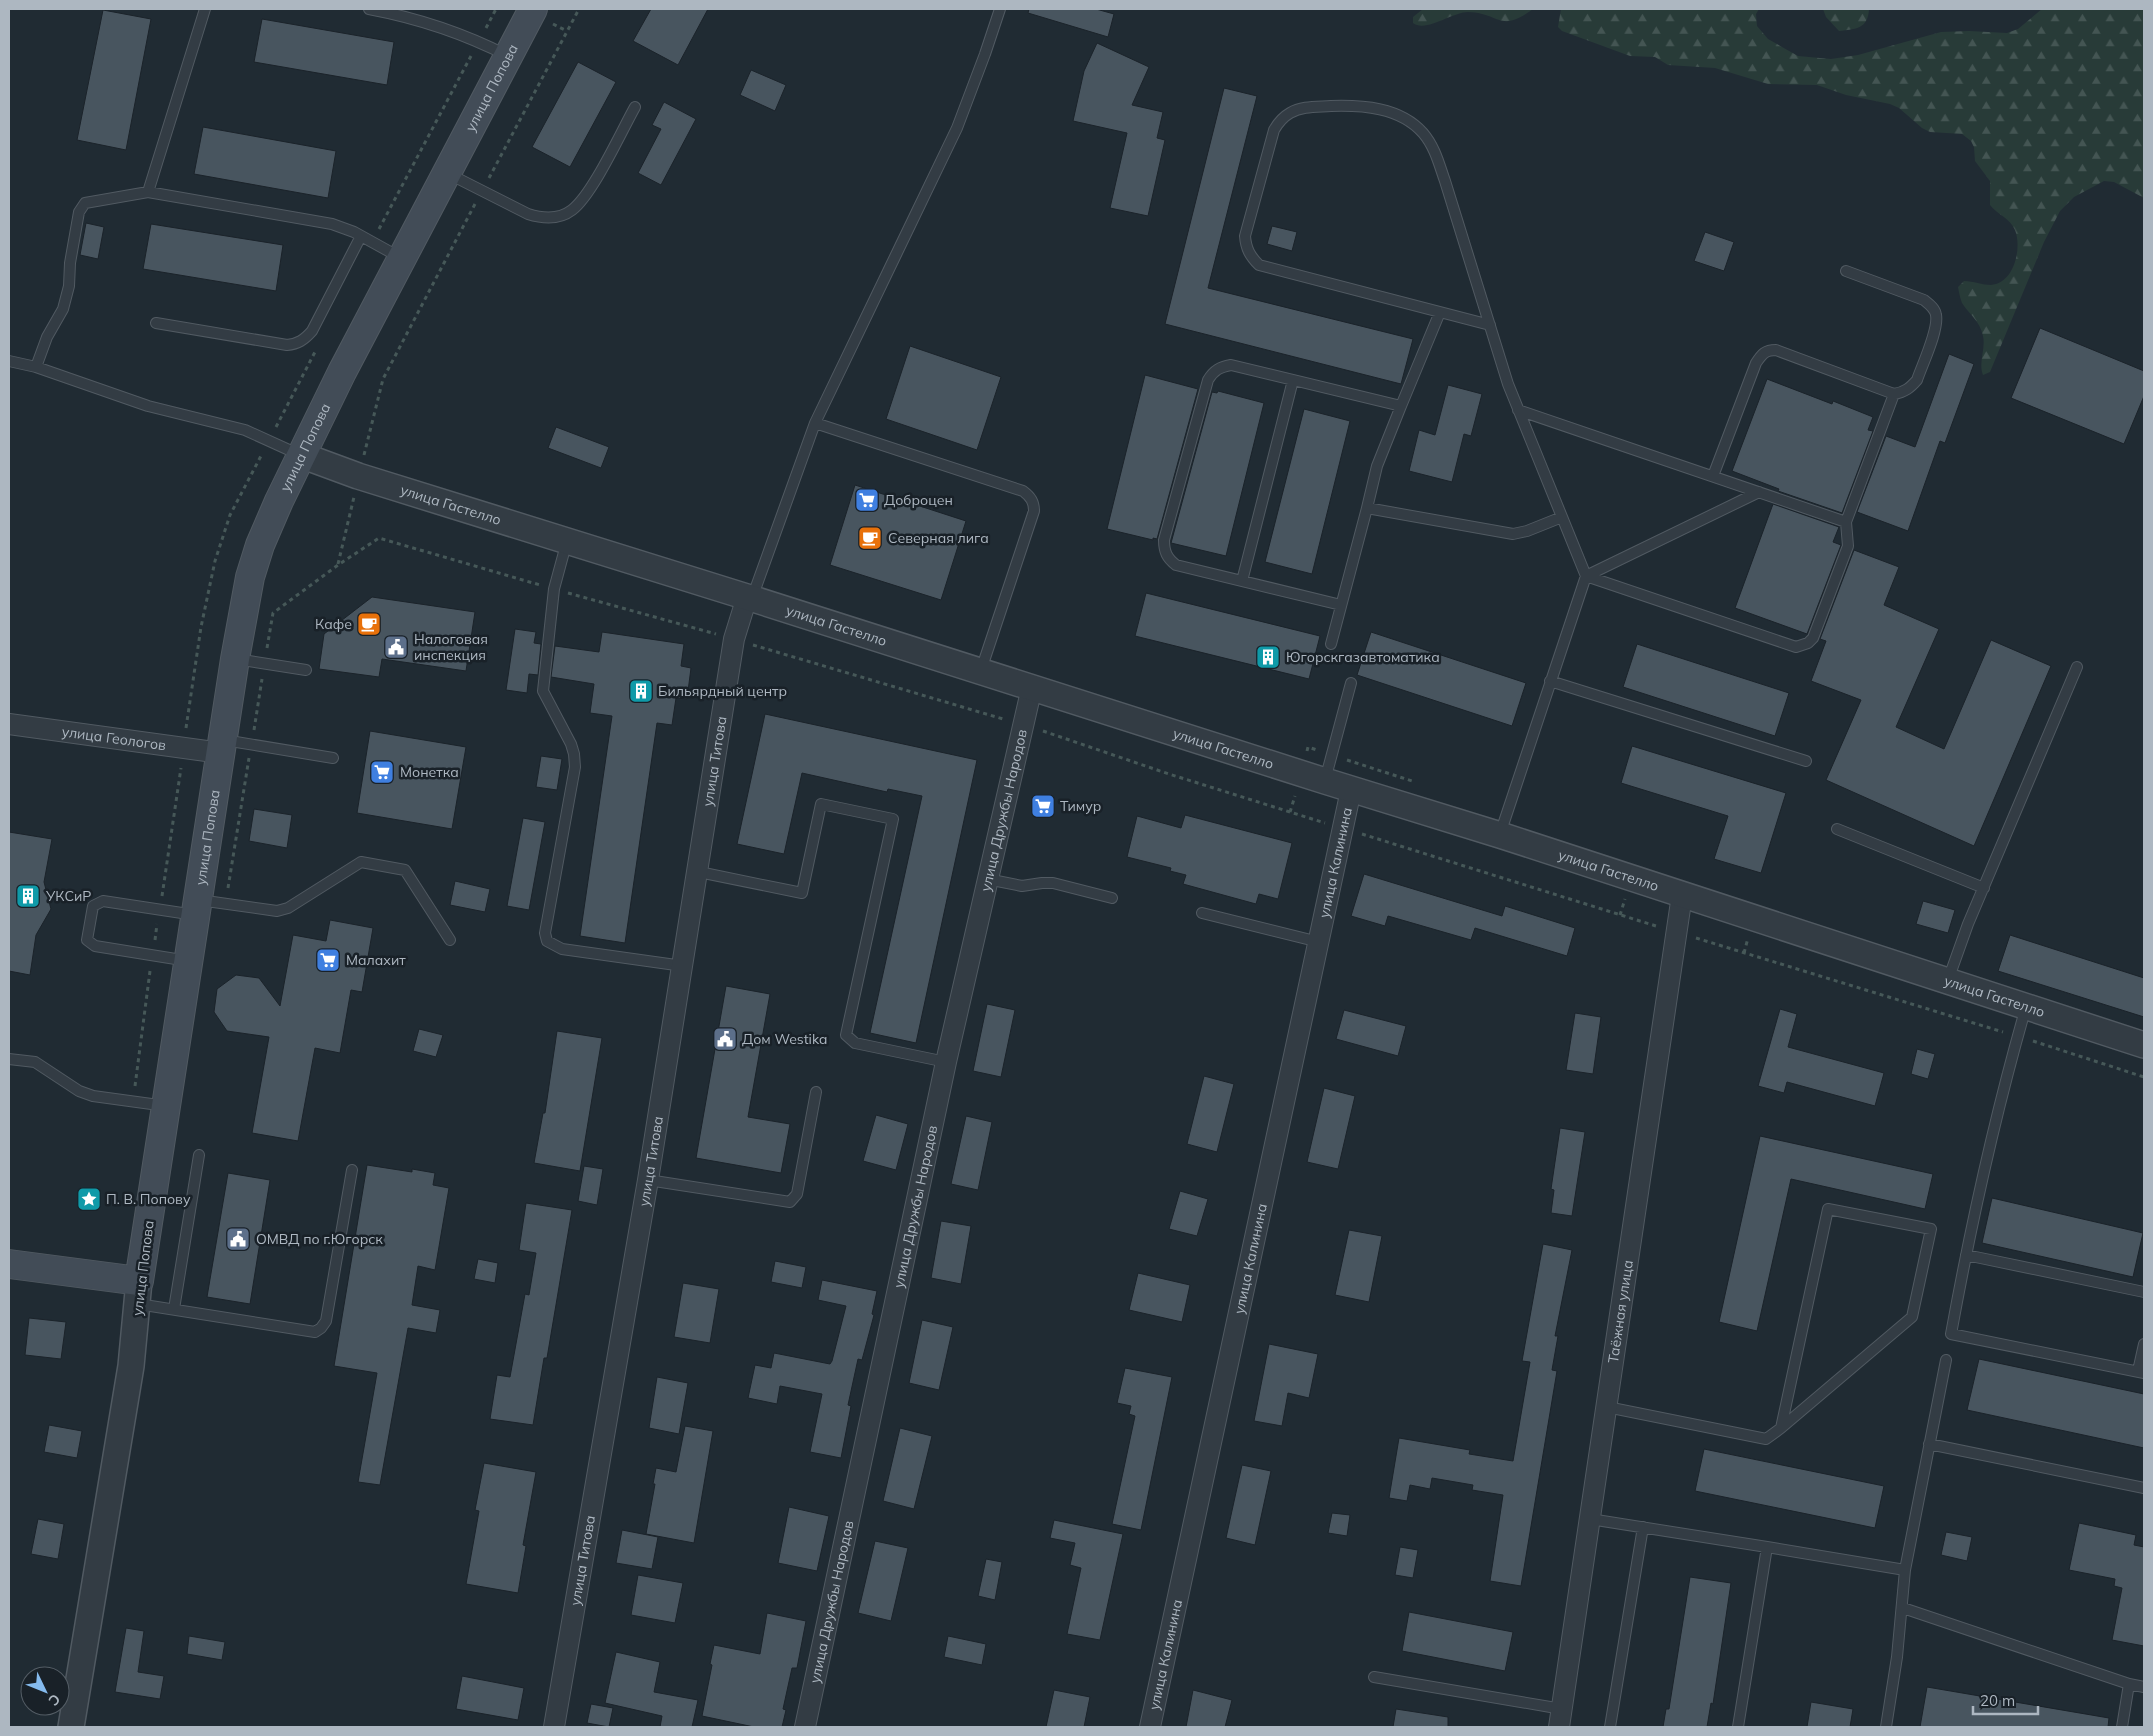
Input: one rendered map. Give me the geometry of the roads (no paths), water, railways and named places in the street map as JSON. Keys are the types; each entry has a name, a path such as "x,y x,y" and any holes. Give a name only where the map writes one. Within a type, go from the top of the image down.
{"main road":[{"name":"улица Попова","path":"139,1293 235,659 250,577 260,545 301,455 446,172 534,9"},
{"path":"9,1264 139,1293"}],"street":[{"name":"улица Гастелло","path":"301,455 358,476 750,597 1352,790 1500,835 2144,1045"},
{"name":"улица Титова","path":"554,1727 699,872 734,639 750,597"},
{"name":"улица Дружбы Народов","path":"805,1727 946,1062 1032,687"},
{"name":"улица Геологов","path":"9,724 222,747"},
{"name":"улица Калинина","path":"1150,1727 1352,790"},
{"name":"Таёжная улица","path":"1560,1718 1682,895"},
{"name":"улица Попова","path":"71,1727 131,1366 139,1293"}],"lane":[{"path":"148,192 205,9"},
{"path":"369,9 388,12 479,41 508,56"},
{"path":"750,597 815,422 957,128 1000,9"},
{"path":"1490,324 1259,265 1251,258 1246,248 1245,236 1274,130 1281,120 1290,113 1308,107 1360,105 1386,111 1406,119 1422,132 1434,150 1518,410 1586,576 1500,835"},
{"path":"446,172 528,214 542,219 555,218 572,210 587,193 635,107"},
{"path":"36,367 47,337 63,309 69,286 70,263 79,212 86,203 148,192 332,224 361,236 402,258"},
{"path":"156,323 286,345 297,344 312,331 361,236"},
{"path":"1713,476 1756,363 1762,354 1768,350 1776,350 1894,394 1903,392 1917,380 1936,325 1936,315 1931,306 1924,300 1846,271"},
{"path":"1331,644 1367,508 1376,466 1440,312"},
{"path":"9,361 36,367 148,406 230,426 301,455"},
{"path":"1342,605 1176,565 1168,559 1164,550 1164,540 1208,380 1213,372 1221,367 1231,365 1401,406"},
{"path":"1242,581 1294,380"},
{"path":"1586,576 1796,647 1802,646 1813,638 1848,546 1846,522 1894,394"},
{"path":"1518,410 1846,522"},
{"path":"815,422 1023,491 1030,496 1034,503 1034,512 981,670"},
{"path":"1586,576 1759,492"},
{"path":"1367,508 1513,534 1527,531 1562,517"},
{"path":"567,541 554,589 543,691 571,744 575,767 545,932 548,941 562,949 683,966"},
{"path":"235,659 306,670"},
{"path":"1948,982 1984,888 2077,667"},
{"path":"1550,681 1806,761"},
{"path":"1325,781 1351,683"},
{"path":"222,747 333,758"},
{"path":"699,872 802,893 822,804 893,819 846,1035 855,1043 946,1062"},
{"path":"1837,829 1984,888"},
{"path":"189,961 95,946 87,940 93,906 102,901 277,911 288,908 361,862 405,870 450,940"},
{"path":"987,879 1022,886 1053,883 1112,898"},
{"path":"1202,913 1319,942"},
{"path":"2026,1007 2009,1065 1966,1256 1951,1334 2141,1372 2144,1344"},
{"path":"9,1059 35,1062 79,1091 93,1096 166,1106"},
{"path":"648,1180 790,1202 797,1194 816,1092"},
{"path":"174,1309 199,1155"},
{"path":"139,1293 174,1309 315,1332 326,1321 352,1170"},
{"path":"1607,1407 1766,1439 1781,1428 1912,1317 1931,1229 1828,1209 1781,1428"},
{"path":"1966,1256 2144,1292"},
{"path":"1886,1727 1903,1608 1905,1570 1946,1360"},
{"path":"1929,1444 2144,1488"},
{"path":"1590,1519 1905,1570"},
{"path":"1610,1727 1643,1527"},
{"path":"1738,1727 1767,1547"},
{"path":"1903,1608 2129,1684 2144,1687"},
{"path":"1374,1677 1560,1718"},
{"path":"2122,1727 2129,1684"}],"place":[{"name":"Доброцен","path":"867,500"},
{"name":"Северная лига","path":"870,538"},
{"name":"Кафе","path":"369,624"},
{"name":"Налоговая инспекция","path":"396,647"},
{"name":"Югорскгазавтоматика","path":"1268,657"},
{"name":"Бильярдный центр","path":"641,691"},
{"name":"Монетка","path":"382,772"},
{"name":"Тимур","path":"1043,806"},
{"name":"УКСиР","path":"28,896"},
{"name":"Малахит","path":"328,960"},
{"name":"Дом Westika","path":"725,1039"},
{"name":"П. В. Попову","path":"89,1199"},
{"name":"ОМВД по г.Югорск","path":"238,1239"}]}
